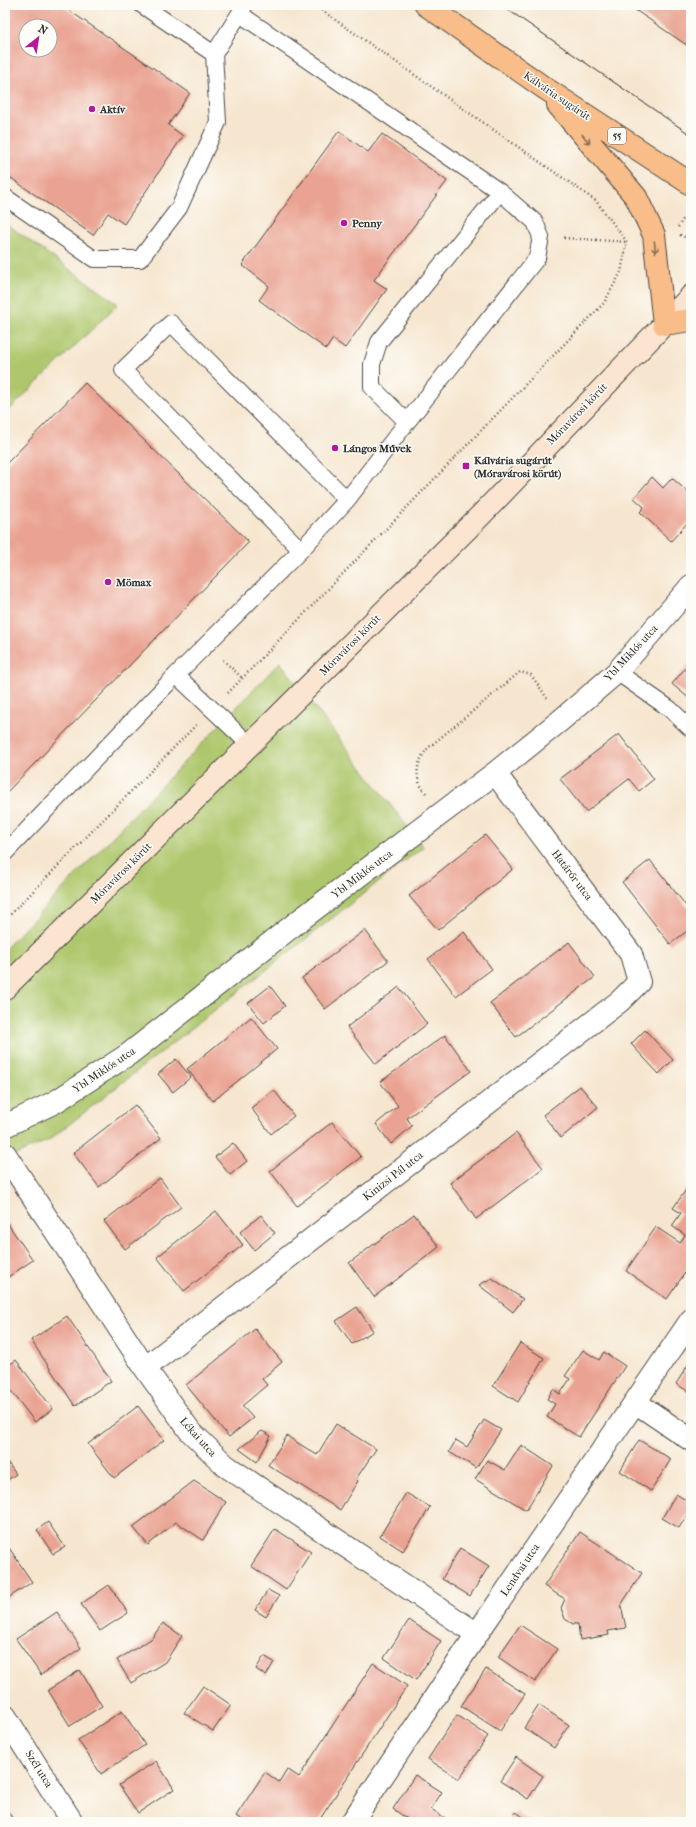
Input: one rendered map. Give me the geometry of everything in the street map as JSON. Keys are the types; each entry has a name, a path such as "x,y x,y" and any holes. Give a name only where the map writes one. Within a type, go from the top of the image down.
{"main road":[{"name":"Kálvária sugárút","path":"426,5 544,87 691,184"},
{"path":"544,87 636,198 654,235 664,324 691,320"},
{"name":"Móravárosi körút","path":"5,988 481,514 691,296"}],"street":[{"name":"Ybl Miklós utca","path":"5,1126 55,1102 129,1054 300,920 495,773 561,720 617,672 691,586"},
{"name":"Határőr utca","path":"495,773 631,954 639,982"},
{"name":"Kinizsi Pál utca","path":"145,1368 620,1001 639,982"},
{"name":"Lékai utca","path":"5,1154 145,1368 190,1431 226,1466 477,1634"},
{"name":"Lendvai utca","path":"355,1821 477,1634 691,1320"},
{"path":"635,1402 691,1440"},
{"name":"Szél utca","path":"5,1716 72,1822"}],"lane":[{"path":"142,5 214,54"},
{"path":"5,197 94,259 140,259 179,208 218,122 214,54 242,9 500,192 535,222 541,237 537,258 347,500 301,550 176,675 5,853"},
{"path":"407,422 372,387 372,364 379,342 500,192"},
{"path":"301,550 122,370 172,323 347,500"},
{"path":"617,672 670,708 691,729"},
{"path":"176,675 250,745"}],"path":[{"path":"5,920 212,709 604,302 621,272 627,242 596,201 314,5"},
{"path":"675,231 691,240"},
{"path":"541,237 627,242"},
{"path":"443,813 420,786 418,773 420,757 428,748 520,672 531,675 561,720"}],"green space":[{"path":"5,223 118,304 5,414"},
{"path":"280,662 423,847 49,1140 5,1160 5,949"}],"building":[{"name":"Aktív","path":"5,5 61,5 190,93 168,125 183,136 124,224 108,213 93,235 5,174"},
{"path":"628,5 691,5 691,48"},
{"name":"Penny","path":"339,131 368,152 382,134 447,181 374,280 387,289 345,348 333,339 326,349 259,300 269,286 242,265"},
{"name":"Mömax","path":"85,383 249,542 5,794 5,465"},
{"path":"652,477 663,488 672,478 691,495 691,519 671,541 640,512 644,507 634,498"},
{"path":"691,661 691,700 672,684"},
{"path":"619,734 654,779 639,791 629,779 586,812 560,779"},
{"path":"485,835 513,869 438,930 409,896"},
{"path":"650,860 691,912 691,928 670,944 622,882"},
{"path":"365,930 388,961 325,1009 302,978"},
{"path":"464,932 492,969 456,996 428,959"},
{"path":"569,942 595,977 516,1037 490,1003"},
{"path":"270,986 285,1006 264,1023 248,1003"},
{"path":"399,987 427,1024 376,1064 347,1027"},
{"path":"251,1017 277,1049 213,1101 187,1069"},
{"path":"645,1030 673,1060 659,1074 631,1044"},
{"path":"445,1035 471,1071 407,1118 412,1126 391,1144 376,1124 398,1106 380,1082"},
{"path":"176,1059 191,1077 173,1092 158,1074"},
{"path":"580,1086 598,1107 561,1138 543,1115"},
{"path":"274,1090 294,1116 271,1134 251,1108"},
{"path":"135,1105 161,1138 99,1187 73,1153"},
{"path":"332,1122 361,1157 297,1206 270,1171"},
{"path":"516,1133 543,1168 476,1219 450,1183"},
{"path":"233,1143 247,1161 230,1175 215,1157"},
{"path":"160,1178 181,1207 125,1249 104,1221"},
{"path":"688,1187 691,1189 691,1264 667,1299 626,1271 656,1227 680,1243 685,1235 672,1226 681,1213 673,1208"},
{"path":"216,1211 243,1245 184,1291 157,1257"},
{"path":"414,1214 439,1247 374,1297 349,1263"},
{"path":"261,1215 275,1233 254,1250 240,1232"},
{"path":"5,1220 33,1260 5,1279"},
{"path":"492,1278 523,1299 513,1312 479,1285"},
{"path":"357,1307 373,1331 352,1344 336,1321"},
{"path":"67,1316 111,1381 75,1406 31,1340"},
{"path":"255,1329 282,1362 262,1379 267,1385 242,1406 253,1418 229,1437 186,1385"},
{"path":"520,1343 544,1358 518,1402 493,1386"},
{"path":"583,1350 599,1360 604,1352 625,1366 579,1437 547,1417 555,1404 547,1399 553,1389 560,1394 570,1379 565,1376"},
{"path":"16,1360 53,1409 35,1422 5,1383 5,1368"},
{"path":"691,1360 691,1393 676,1384"},
{"path":"138,1406 164,1440 114,1478 88,1444"},
{"path":"484,1420 501,1430 476,1468 449,1452 456,1440 467,1447"},
{"path":"336,1424 376,1449 356,1479 358,1481 340,1510 268,1465 287,1436 317,1455"},
{"path":"262,1431 271,1436 257,1462 239,1449"},
{"path":"639,1440 671,1459 651,1491 620,1471"},
{"path":"521,1445 553,1466 526,1510 475,1479 487,1460 505,1470"},
{"path":"5,1459 16,1474 5,1482"},
{"path":"194,1481 226,1502 203,1540 176,1522 148,1545 133,1527"},
{"path":"406,1493 430,1507 403,1551 380,1536"},
{"path":"676,1494 691,1503 691,1508 679,1528 662,1518"},
{"path":"48,1522 65,1547 53,1554 37,1530"},
{"path":"275,1529 311,1552 286,1590 251,1566"},
{"path":"580,1532 642,1573 621,1605 626,1628 608,1631 609,1635 580,1640 578,1624 573,1624 565,1619 561,1608 565,1599 544,1586"},
{"path":"5,1542 32,1582 5,1600"},
{"path":"460,1548 489,1566 470,1596 442,1579"},
{"path":"109,1585 128,1613 100,1631 81,1604"},
{"path":"268,1590 279,1596 266,1617 255,1610"},
{"path":"57,1612 81,1648 41,1675 16,1639"},
{"path":"409,1620 441,1641 416,1680 384,1658"},
{"path":"163,1623 182,1636 165,1662 131,1683 117,1660 151,1639"},
{"path":"520,1625 557,1649 535,1682 498,1657"},
{"path":"264,1656 274,1662 266,1676 256,1669"},
{"path":"373,1663 407,1686 318,1822 275,1822 270,1819 268,1822 245,1822 236,1816 265,1772 279,1782 287,1769 299,1777"},
{"path":"486,1669 525,1694 500,1731 461,1706"},
{"path":"80,1670 102,1706 70,1726 48,1690"},
{"path":"203,1686 231,1705 213,1731 184,1713"},
{"path":"539,1705 569,1725 554,1748 524,1728"},
{"path":"122,1711 145,1745 101,1774 78,1740"},
{"path":"457,1715 488,1736 459,1779 428,1759"},
{"path":"516,1757 543,1776 528,1799 500,1781"},
{"path":"156,1761 174,1789 138,1813 119,1785"},
{"path":"415,1775 442,1792 431,1809 451,1822 412,1822 393,1809"},
{"path":"5,1807 15,1822 5,1822"},
{"path":"516,1812 531,1822 509,1822"}],"tram line":[{"path":"501,5 691,135"}],"place":[{"name":"Aktív","path":"92,109"},
{"name":"Penny","path":"344,223"},
{"name":"Lángos Művek","path":"335,448"},
{"name":"Kálvária sugárút (Móravárosi körút)","path":"466,466"},
{"name":"Mömax","path":"108,582"}]}
